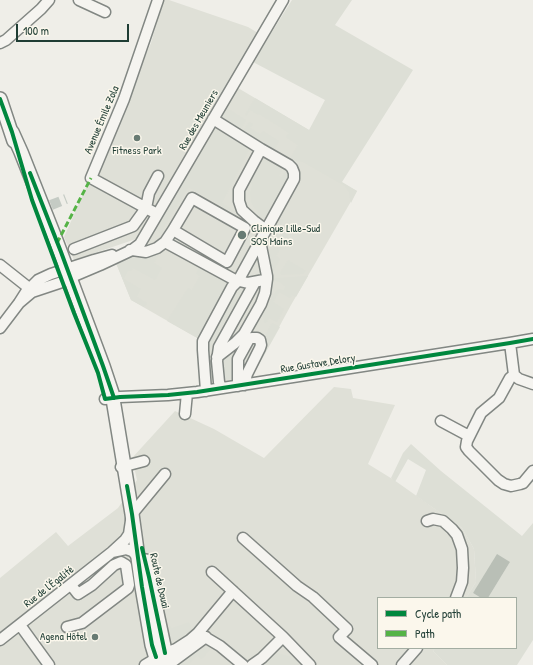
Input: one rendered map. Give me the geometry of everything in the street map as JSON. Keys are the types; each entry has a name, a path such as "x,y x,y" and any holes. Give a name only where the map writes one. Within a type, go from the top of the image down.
{"main road":[{"path":"0,99 12,132 30,193 104,366 132,514 151,637 163,661"},
{"path":"12,132 47,206 63,272"},
{"name":"Route de Douai","path":"132,514 150,577 163,661"}],"street":[{"path":"0,43 12,35 49,0"},
{"path":"79,0 105,12"},
{"name":"Avenue Émile Zola","path":"157,214 91,178 122,105 158,0"},
{"name":"Rue des Meuniers","path":"132,250 143,240 283,0"},
{"path":"206,391 203,341 294,179 294,173 289,165 213,119"},
{"path":"261,149 239,190 239,201 242,210 258,225 266,230"},
{"path":"74,249 133,226 146,208 149,193 158,176"},
{"path":"19,303 32,292 63,272 102,257 132,250 146,252 157,248 165,242 192,198 245,228 227,262 173,230"},
{"path":"217,357 244,334 261,304 265,293 267,272 260,241"},
{"path":"165,242 238,281 248,283 267,279"},
{"path":"0,265 29,288"},
{"path":"0,328 29,288 53,268 63,272"},
{"path":"221,388 217,357 219,347 255,282"},
{"name":"Rue Gustave Delory","path":"109,398 168,395 206,391 533,339"},
{"path":"510,343 514,375 519,379 533,384"},
{"path":"514,375 510,378 499,398 481,413 466,445 469,451 500,483 508,485 523,483 533,471"},
{"path":"184,414 187,393"},
{"path":"441,421 469,436"},
{"path":"122,466 144,461"},
{"path":"132,514 165,474"},
{"name":"Rue de l'Égalité","path":"0,640 112,552 125,540 129,534 132,514"},
{"path":"427,521 433,519 443,521 452,528 457,535 462,549 463,568 462,582 456,597"},
{"path":"243,538 297,586 313,597 347,629 339,637 372,665"},
{"path":"112,552 126,549 132,551 138,557"},
{"path":"67,627 82,623 128,588 129,585 126,565 121,562 114,565 78,594 71,584"},
{"path":"212,572 283,637 310,665"},
{"path":"145,665 163,661 176,649 190,640 202,635 233,591"},
{"path":"20,625 49,665"},
{"path":"202,635 220,646 235,663"},
{"path":"252,665 262,658 283,637"},
{"path":"402,665 416,649"}],"shaded area":[{"path":"163,0 169,0 248,27 258,33 136,239 74,260 64,237 151,43"},
{"path":"292,0 352,0 335,25 413,70 342,182 357,191 351,203 349,192 345,186 303,162 289,160 298,145 286,137 289,133 250,110 246,116 245,115 255,98 309,130 325,100 253,62"},
{"name":"Clinique Lille-Sud SOS Mains","path":"238,88 309,130 294,155 357,191 291,305 252,377 200,385 199,339 131,300 116,263 143,249"},
{"path":"227,108 246,120 241,129 221,117"},
{"path":"249,122 253,124 250,128 260,134 263,131 279,141 274,150 244,130"},
{"path":"219,127 254,150 254,152 249,150 222,203 239,214 242,213 240,216 188,187 162,230 166,233 161,234 156,229 214,128"},
{"path":"266,156 284,165 279,176 282,177 287,168 292,175 267,224 256,217 258,212 251,202 250,193 252,185 249,180"},
{"path":"276,217 284,220 275,242 272,245 264,247 264,240"},
{"path":"287,222 294,226 276,256 280,259 272,273 267,255 270,250 279,244 281,233"},
{"path":"156,252 159,254 154,263 162,268 155,280 133,268 131,271 128,271 124,279 141,289 137,297 147,303 144,307 131,300 116,263 124,259 144,257"},
{"path":"288,260 306,271 302,274 281,275 280,273"},
{"path":"201,267 231,285 201,339 203,385 200,385 199,339 167,321 188,288 192,290 200,276 196,274 198,269"},
{"path":"308,276 296,297 292,295 290,298 279,292 273,302 284,309 277,322 269,318 266,323 264,322 264,312 276,291 279,289 284,290 285,286 273,280 276,278"},
{"path":"235,287 244,287 208,350 215,350 210,354 206,354 207,347 239,289"},
{"path":"272,323 280,327 253,375 250,375 261,343"},
{"path":"247,334 234,379 224,378 221,376 219,364 223,357 238,347"},
{"path":"334,387 351,389 353,398 395,405 368,464 394,480 462,528 474,549 476,582 467,597 377,597 377,649 434,649 433,651 447,665 0,665 0,578 56,532 68,546 118,508 137,480 132,458 175,411 214,429 264,458"},
{"path":"411,444 441,471 522,536 533,523 533,640 517,665 447,665 433,651 434,649 517,649 517,597 489,597 510,562 473,593 479,597 467,597 476,582 474,549 462,528 416,496 426,470 408,459 395,482 391,478 403,453"},
{"path":"497,554 510,562 489,597 479,597 473,593"},
{"path":"189,622 191,630 178,640 172,640 168,635 165,623 172,628"},
{"path":"202,645 208,645 211,648 202,659 197,655 188,665 178,665 181,661"},
{"path":"277,653 289,656 296,660 299,665 258,665"}],"tunnel":[{"path":"51,205 66,199"}],"marked path":[{"path":"57,243 91,178"}],"cycle path":[{"path":"0,99 12,132 32,200 98,373 105,399 197,392 533,339"},
{"path":"30,173 61,252 114,398"},
{"path":"127,486 142,587 152,645 156,657"},
{"path":"142,548 165,653"}],"place":[{"name":"Fitness Park","path":"137,138"},
{"name":"Clinique Lille-Sud SOS Mains","path":"242,235"},
{"name":"Agena Hôtel","path":"95,637"}]}
